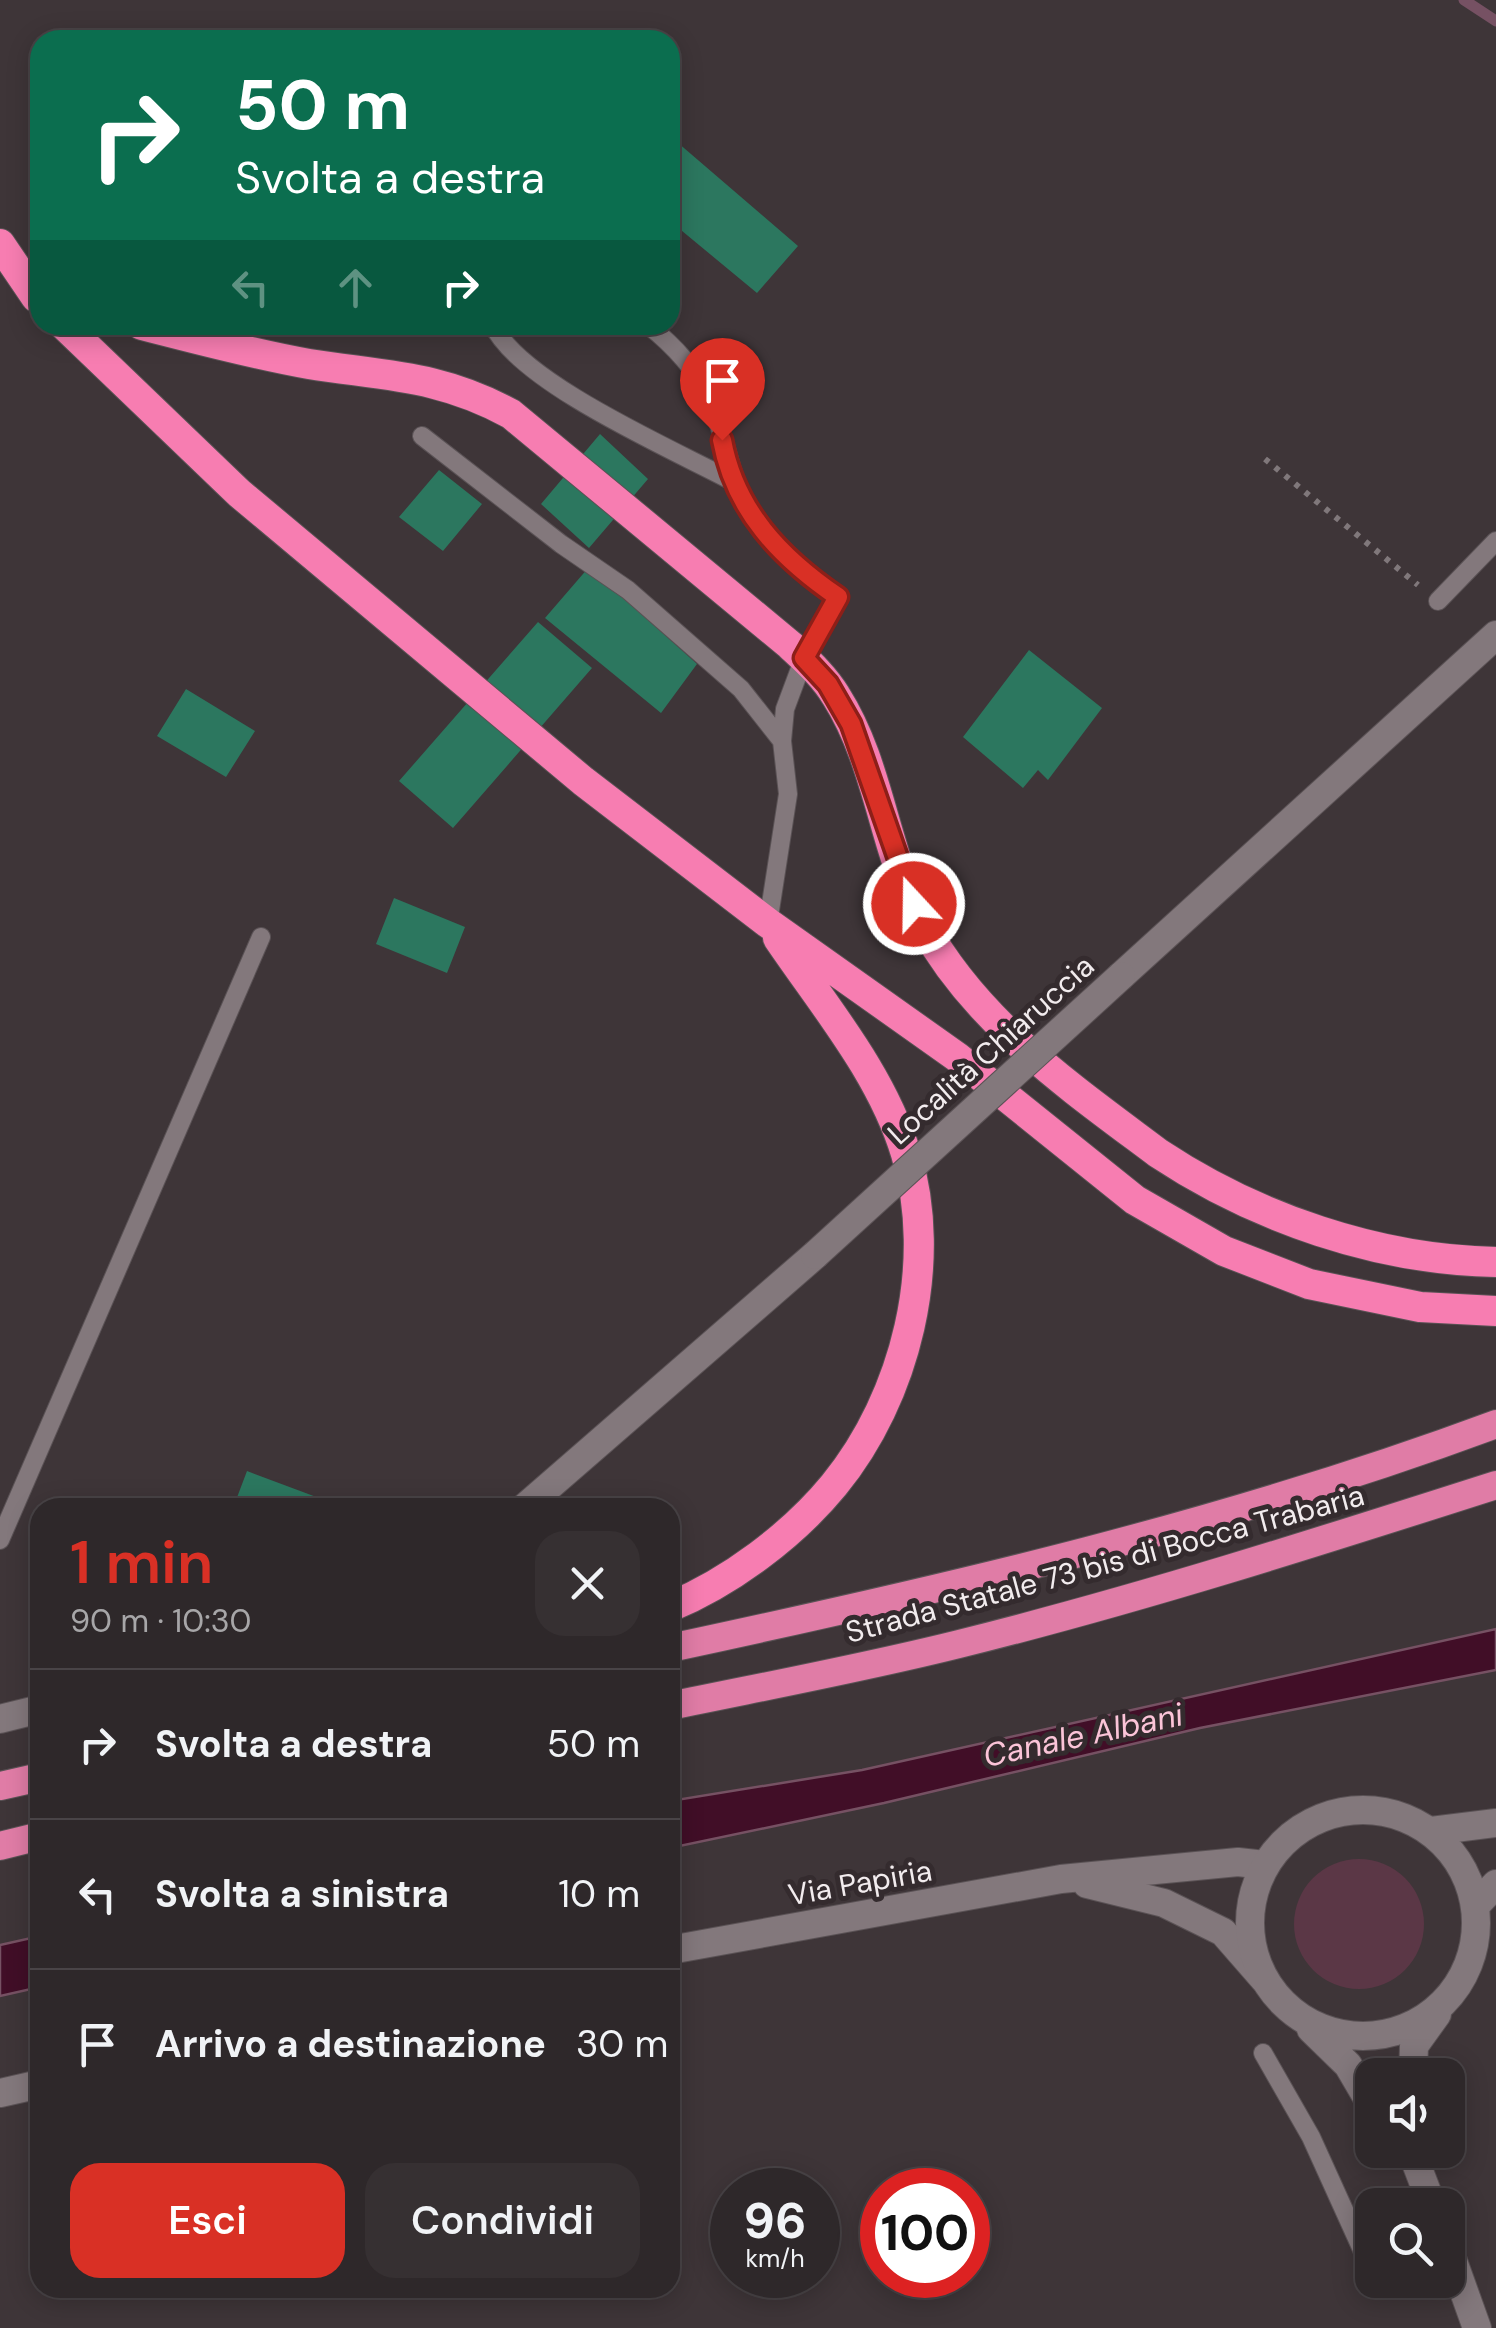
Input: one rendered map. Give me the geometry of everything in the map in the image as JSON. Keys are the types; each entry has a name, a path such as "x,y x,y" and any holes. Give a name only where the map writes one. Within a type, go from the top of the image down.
{"highway":[{"path":"0,244 30,286"},
{"path":"0,270 30,292"},
{"path":"74,335 184,443 316,560 583,782 768,924 919,1028 1136,1200 1198,1238 1267,1269 1345,1293 1420,1307 1496,1312"},
{"path":"183,335 286,360 422,379 492,403 529,426 804,658 828,684 851,724 898,866 922,924 965,988 1016,1043 1158,1153 1252,1204 1385,1249 1434,1258 1496,1262"},
{"path":"680,1602 753,1558 834,1484 858,1450 885,1398 903,1349 914,1298 918,1234 905,1151 870,1074 768,924"},
{"name":"Strada Statale 73 bis di Bocca Trabaria","path":"680,1646 941,1589 1119,1544 1344,1478 1496,1424"},
{"name":"Strada Statale 73 bis di Bocca Trabaria","path":"680,1704 882,1663 1043,1622 1295,1550 1496,1485"},
{"path":"0,1786 30,1779"},
{"path":"0,1846 30,1838"}],"street":[{"name":"Località Chiaruccia","path":"536,1498 815,1255 1496,635"},
{"path":"0,1719 30,1712"},
{"path":"1295,2014 1338,2034 1386,2034 1429,2016 1447,2000 1471,1959 1476,1936 1474,1906 1462,1867 1430,1831 1388,1811 1340,1811 1297,1830 1279,1846 1256,1886 1250,1922 1254,1957 1264,1978 1278,1998 1348,2065 1355,2077"},
{"path":"1430,1831 1496,1823"},
{"name":"Via Papiria","path":"680,1948 1061,1879 1238,1862 1265,1865"},
{"name":"Via Papiria","path":"1061,1879 1164,1904 1208,1924 1223,1932 1264,1978"},
{"path":"1474,1906 1496,1884"},
{"path":"1414,2058 1414,2046 1461,1980"},
{"path":"0,2093 30,2086"},
{"path":"1465,2298 1477,2328"}],"lane":[{"path":"500,335 509,349 550,383 734,482"},
{"path":"658,335 690,367 708,396 734,482 754,521 811,579 838,597 804,658 784,708 782,742 788,794 768,924"},
{"path":"422,436 561,544 628,590 742,689 782,742"},
{"path":"1438,602 1496,541"},
{"path":"0,1540 261,937"},
{"path":"1263,2053 1311,2137 1355,2234"}],"path":[{"path":"1266,459 1438,602"}],"shaded area":[{"path":"1359,1859 1384,1864 1405,1878 1419,1899 1424,1924 1419,1949 1405,1970 1384,1984 1359,1989 1334,1984 1313,1970 1299,1949 1294,1924 1299,1899 1313,1878 1334,1864"}],"water":[{"name":"Canale Albani","path":"1496,1629 1496,1670 1200,1728 884,1803 680,1846 680,1799 862,1770"},
{"path":"30,1938 30,1989 0,1996 0,1945"}],"building":[{"path":"680,145 798,246 757,293 680,229"},
{"path":"600,434 648,479 589,548 541,504"},
{"path":"439,470 482,504 443,551 399,517"},
{"path":"589,567 697,664 661,713 545,618"},
{"path":"538,622 592,668 453,828 399,781"},
{"path":"1029,650 1102,708 1048,780 1038,770 1023,788 963,737"},
{"path":"186,689 255,731 226,777 157,736"},
{"path":"394,898 465,927 447,973 376,944"},
{"path":"247,1471 319,1498 237,1498"}],"waterway":[{"path":"1464,0 1496,21"}],"route":[{"path":"722,440 734,482 754,521 811,579 838,597 804,658 828,684 851,724 914,904"}]}
